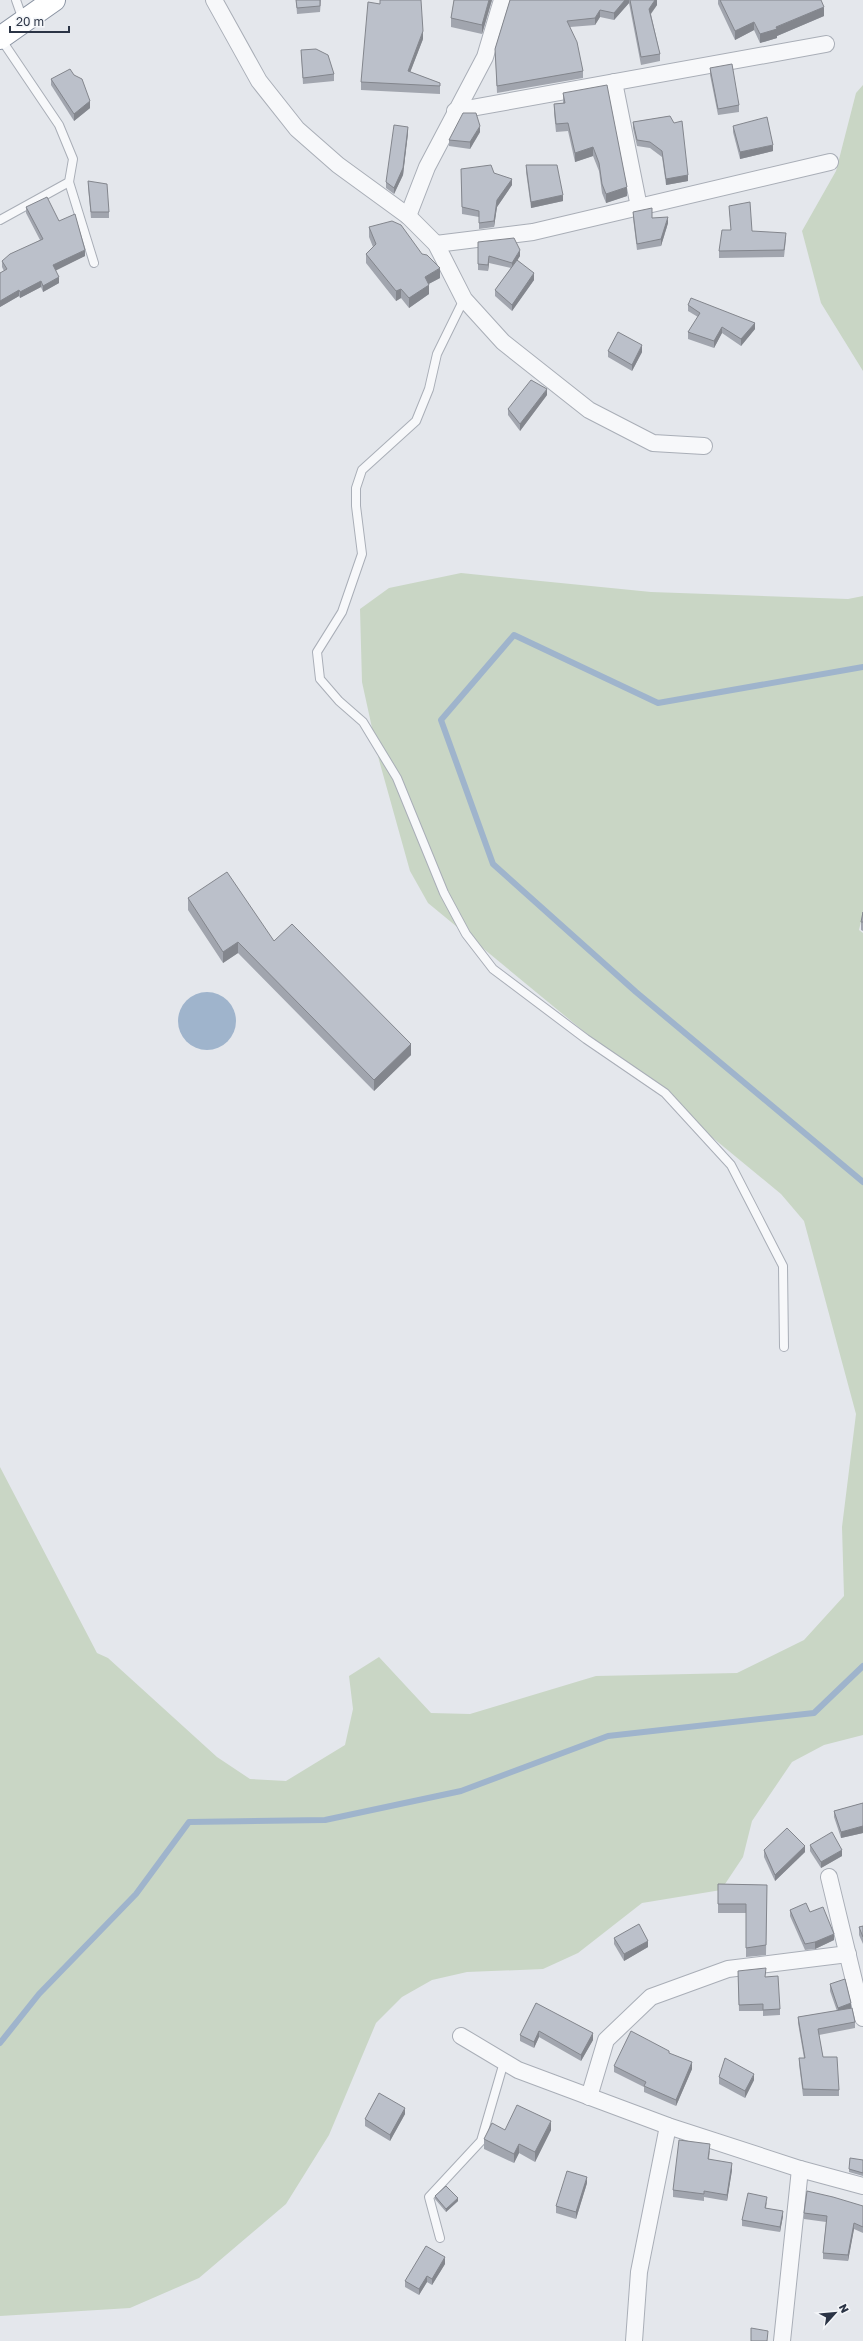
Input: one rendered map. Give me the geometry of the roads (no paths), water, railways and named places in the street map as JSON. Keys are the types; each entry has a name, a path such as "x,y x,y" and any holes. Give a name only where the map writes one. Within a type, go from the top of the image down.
{"highway":[{"path":"0,38 54,0"}],"street":[{"path":"214,0 259,81 296,129 338,165 408,216 436,244 464,298 503,342 589,410 652,444 704,446"},
{"path":"408,216 427,167 455,111 485,57 502,0"},
{"path":"455,111 826,44"},
{"path":"614,82 639,207"},
{"path":"436,244 533,232 830,162"},
{"path":"829,1877 863,2018"},
{"path":"589,2097 606,2040 651,1997 728,1969 848,1954"},
{"path":"462,2036 518,2070 589,2097 668,2126 800,2169 863,2186"},
{"path":"634,2341 639,2272 668,2126"},
{"path":"782,2341 800,2169"}],"lane":[{"path":"16,0 24,21"},
{"path":"0,38 59,125 73,159 70,182 94,263"},
{"path":"0,220 70,182"},
{"path":"464,298 437,354 429,388 416,421 362,470 356,488 356,506 362,554 342,612 317,652 320,679 339,701 363,722 397,778 444,893 466,934 493,969 586,1039 665,1093 731,1165 783,1266 784,1347"},
{"path":"440,2238 429,2197 481,2141 504,2062"}],"water":[{"path":"201,992 213,992 228,1000 236,1015 236,1027 228,1042 213,1050 201,1050 186,1042 178,1027 178,1015 186,1000"}],"waterway":[{"path":"863,667 658,703 514,635 441,720 493,864 636,992 863,1182"},
{"path":"0,2043 39,1994 136,1894 189,1822 325,1820 461,1791 608,1736 814,1713 863,1666"}]}
